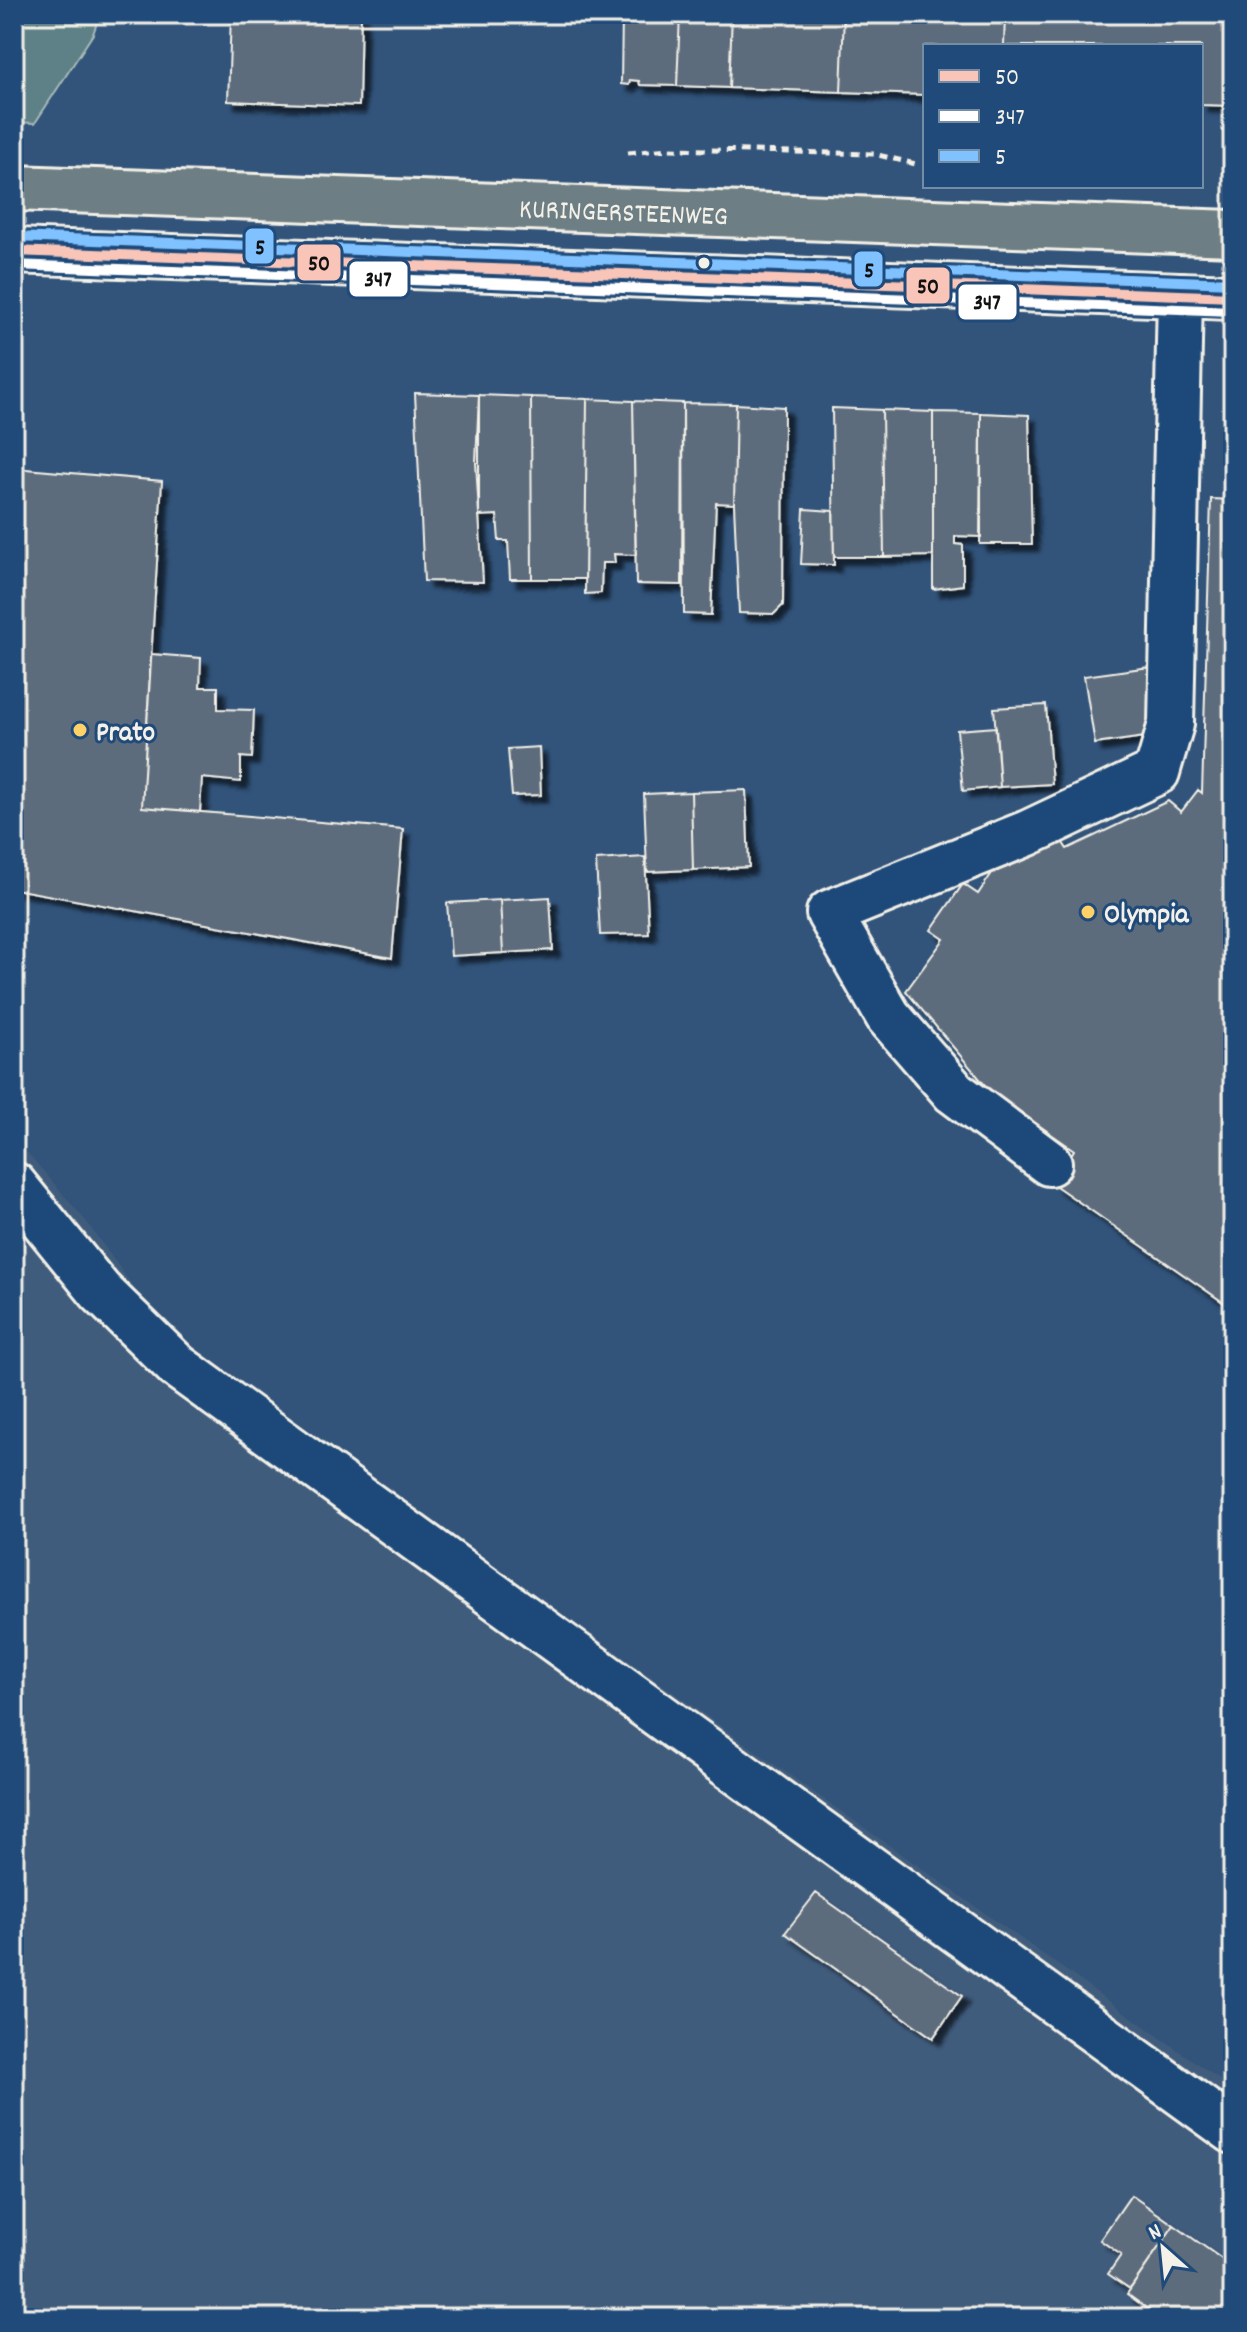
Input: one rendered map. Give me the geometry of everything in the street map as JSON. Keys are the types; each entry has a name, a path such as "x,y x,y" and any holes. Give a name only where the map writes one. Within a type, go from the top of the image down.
{"main road":[{"name":"KURINGERSTEENWEG","path":"14,188 1233,233"},
{"path":"14,251 1233,297"}],"lane":[{"path":"1049,1163 954,1092 888,1016 829,913 1028,833 1157,772 1171,724 1180,295"},
{"path":"14,1185 100,1291 177,1366 1233,2131"}],"shaded area":[{"path":"14,1137 86,1221 142,1299 207,1362 1233,2089 1233,2318 14,2318"}],"green space":[{"path":"14,14 100,14 93,34 35,123 14,122"}],"building":[{"path":"231,14 361,14 359,106 228,101"},
{"path":"622,14 680,14 677,86 640,85 639,81 630,80 629,85 621,84"},
{"path":"680,14 732,14 729,88 677,86"},
{"path":"732,14 844,14 841,92 729,88"},
{"path":"844,14 1005,14 1004,44 923,44 923,95 841,92"},
{"path":"1005,14 1233,14 1233,106 1203,105 1203,44 1004,44"},
{"path":"415,393 479,395 476,462 483,582 424,581"},
{"path":"479,395 531,397 532,579 510,579 508,541 499,541 497,515 479,516"},
{"path":"531,397 587,399 585,579 532,579"},
{"path":"587,399 633,401 636,555 614,554 615,563 602,563 601,593 585,594"},
{"path":"633,401 683,403 682,585 636,584"},
{"path":"683,403 736,404 734,504 716,503 711,615 684,614"},
{"path":"736,404 784,407 783,605 774,614 739,613 734,504"},
{"path":"832,408 882,410 884,557 834,557"},
{"path":"882,410 933,412 933,556 884,557"},
{"path":"933,412 981,413 981,537 955,536 955,544 963,545 963,585 933,589"},
{"path":"981,413 1029,415 1032,544 980,544"},
{"name":"Prato","path":"14,468 162,481 142,807 403,829 392,958 14,889"},
{"name":"Olympia","path":"1211,499 1233,500 1233,1309 1053,1184 1074,1150 990,1091 906,991 944,939 931,930 963,884 978,894 992,873 1061,840 1067,849 1168,801 1181,812 1198,790 1202,793"},
{"path":"804,509 833,511 834,565 801,564"},
{"path":"151,654 201,658 200,687 218,687 218,709 254,710 252,758 241,757 241,782 202,778 200,812 142,807"},
{"path":"1150,667 1159,735 1095,744 1084,676"},
{"path":"1046,705 1052,784 1000,787 994,708"},
{"path":"996,727 1000,787 963,791 957,730"},
{"path":"539,747 541,795 512,796 508,749"},
{"path":"746,790 749,867 693,870 691,792"},
{"path":"691,792 693,870 647,872 644,794"},
{"path":"645,857 649,934 600,935 596,860"},
{"path":"550,897 553,950 503,953 500,900"},
{"path":"500,900 503,953 451,956 447,903"},
{"path":"816,1893 962,1996 933,2038 785,1933"},
{"path":"1131,2195 1174,2225 1130,2289 1108,2274 1121,2255 1100,2240"},
{"path":"1174,2225 1233,2267 1233,2318 1160,2318 1127,2294"}],"transit line":[{"name":"5","path":"15,237 1233,283"},
{"name":"50","path":"14,251 1233,297"},
{"name":"347","path":"14,265 1232,311"}],"place":[{"name":"Prato","path":"80,730"},
{"name":"Olympia","path":"1088,912"}]}
